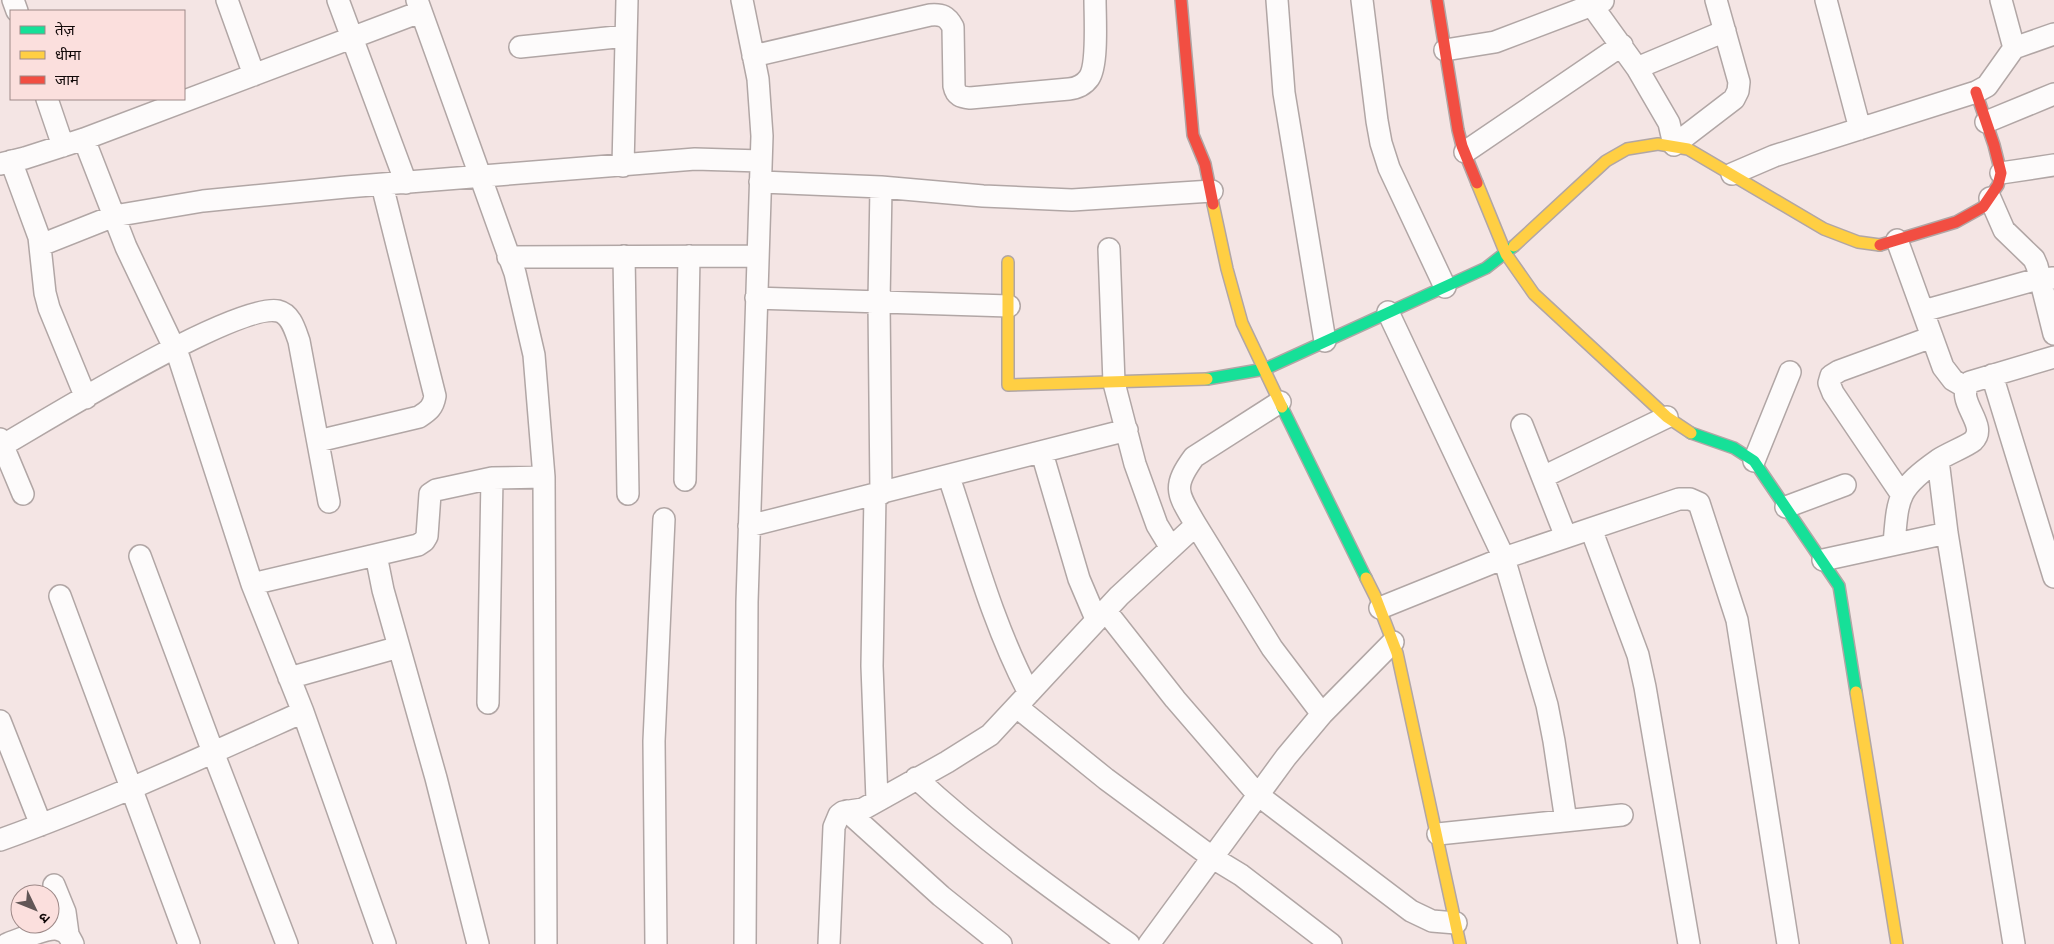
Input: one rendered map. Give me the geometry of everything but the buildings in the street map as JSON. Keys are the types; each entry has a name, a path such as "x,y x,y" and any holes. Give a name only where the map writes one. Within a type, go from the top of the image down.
{"street":[{"path":"227,0 254,75"},
{"path":"338,0 406,183"},
{"path":"623,166 627,0"},
{"path":"742,0 758,80 762,136 747,611 745,944"},
{"path":"753,56 930,15 942,14 953,27 954,86 955,92 960,96 970,98 1069,89 1080,87 1089,79 1094,68 1096,0"},
{"path":"1182,0 1194,136 1205,164 1212,191 1227,269 1242,323 1265,368 1324,498 1380,608 1397,653 1438,834 1460,944"},
{"path":"1277,0 1284,93 1325,341"},
{"path":"1362,0 1376,121 1381,143 1390,168 1445,287"},
{"path":"1437,0 1458,130 1506,254 1534,294 1667,417 1695,436 1734,448 1754,461 1839,586 1897,944"},
{"path":"1674,145 1734,99 1738,91 1739,82 1716,0"},
{"path":"1826,0 1860,129"},
{"path":"2001,0 2014,48"},
{"path":"1445,50 1495,42 1595,2 1669,123 1674,145"},
{"path":"86,398 45,293 41,245 34,221 6,163 84,139 254,75 352,37 419,6 515,273 534,355 544,477 546,944"},
{"path":"1637,68 1725,31"},
{"path":"1732,174 1774,156 1976,92 1987,86 2014,48 2054,34"},
{"path":"520,47 626,36"},
{"path":"1465,152 1622,45"},
{"path":"1008,262 1008,384 1202,380 1238,375 1265,368 1486,268 1506,254 1608,159 1627,149 1647,144 1674,145 1688,149 1824,230 1858,242 1878,246 1956,222 1983,208 1998,186 2001,172 1976,92"},
{"path":"1986,122 2054,94"},
{"path":"47,100 63,146"},
{"path":"84,139 126,247 174,349 193,399 205,443 252,584 303,712 385,944"},
{"path":"41,245 114,216 203,201 695,160 761,161"},
{"path":"2001,172 2054,165"},
{"path":"760,182 1072,200 1212,191"},
{"path":"318,441 419,417 434,404 435,396 382,185"},
{"path":"877,800 872,666 878,494 881,188"},
{"path":"1990,198 2004,230 2034,259 2047,278 2054,334"},
{"path":"1897,240 1944,367 1948,375 1965,387"},
{"path":"1109,248 1114,383 1135,464 1157,525 1170,548"},
{"path":"624,256 628,494"},
{"path":"685,480 689,256"},
{"path":"508,257 758,256"},
{"path":"1923,310 2047,278"},
{"path":"756,298 1009,306"},
{"path":"23,494 1,443 224,324 264,311 279,311 286,315 292,324 299,341 329,502"},
{"path":"1388,312 1504,558 1547,705 1566,821"},
{"path":"1902,494 1832,393 1829,384 1831,376 1839,371 1932,337"},
{"path":"1894,544 1897,505 1902,494 1920,473 1938,460 1973,441 1977,434 1977,426 1964,394 1965,387 1970,382 2054,357"},
{"path":"1754,461 1790,372"},
{"path":"1992,376 2054,577"},
{"path":"1280,402 1194,457 1185,470 1178,489 1181,499 1196,525 1272,648 1322,714"},
{"path":"1542,477 1667,417"},
{"path":"1522,425 1566,537"},
{"path":"749,526 949,477 1127,430"},
{"path":"1042,453 1079,579 1101,615 1258,795 1411,911 1432,921 1456,923"},
{"path":"1938,460 1947,533 2014,944"},
{"path":"252,584 424,542 427,536 430,494 436,490 492,478 544,477"},
{"path":"949,477 1013,664 1022,700 1106,779 1213,858 1241,875 1331,944"},
{"path":"488,703 492,478"},
{"path":"1786,507 1845,484"},
{"path":"1380,608 1504,558 1679,498 1690,499 1699,503 1737,620 1788,944"},
{"path":"656,944 654,741 664,519"},
{"path":"829,944 834,827 839,815 847,811 863,809 948,762 990,734 1101,615 1196,525"},
{"path":"1590,528 1638,655 1689,944"},
{"path":"1823,560 1947,533"},
{"path":"376,555 383,590 436,778 478,944"},
{"path":"140,556 212,752 287,944"},
{"path":"60,596 189,944"},
{"path":"1149,944 1286,757 1322,714 1393,642"},
{"path":"289,678 399,646"},
{"path":"0,840 130,788 303,712"},
{"path":"0,721 41,825"},
{"path":"916,778 952,812 1008,858 1129,944"},
{"path":"847,811 941,896 1001,944"},
{"path":"1438,834 1622,815"},
{"path":"60,900 65,912 70,939"},
{"path":"7,944 59,929 70,939"}],"traffic: fast":[{"path":"1207,379 1265,369 1486,268 1514,246"},
{"path":"1282,407 1366,578"},
{"path":"1691,433 1734,448 1754,461 1839,586 1856,692"}],"traffic: slow":[{"path":"1514,246 1606,161 1627,149 1658,144 1688,149 1824,229 1858,242 1880,245"},
{"path":"1477,183 1506,254 1534,294 1667,417 1691,433"},
{"path":"1213,204 1227,269 1242,323 1282,407"},
{"path":"1008,262 1008,385 1207,379"},
{"path":"1366,578 1397,653 1460,944"},
{"path":"1856,692 1897,944"}],"traffic: jam":[{"path":"1181,0 1193,135 1205,164 1213,204"},
{"path":"1437,0 1458,130 1462,146 1477,183"},
{"path":"1880,245 1956,222 1983,207 1998,185 2001,173 1994,145 1976,92"}]}
